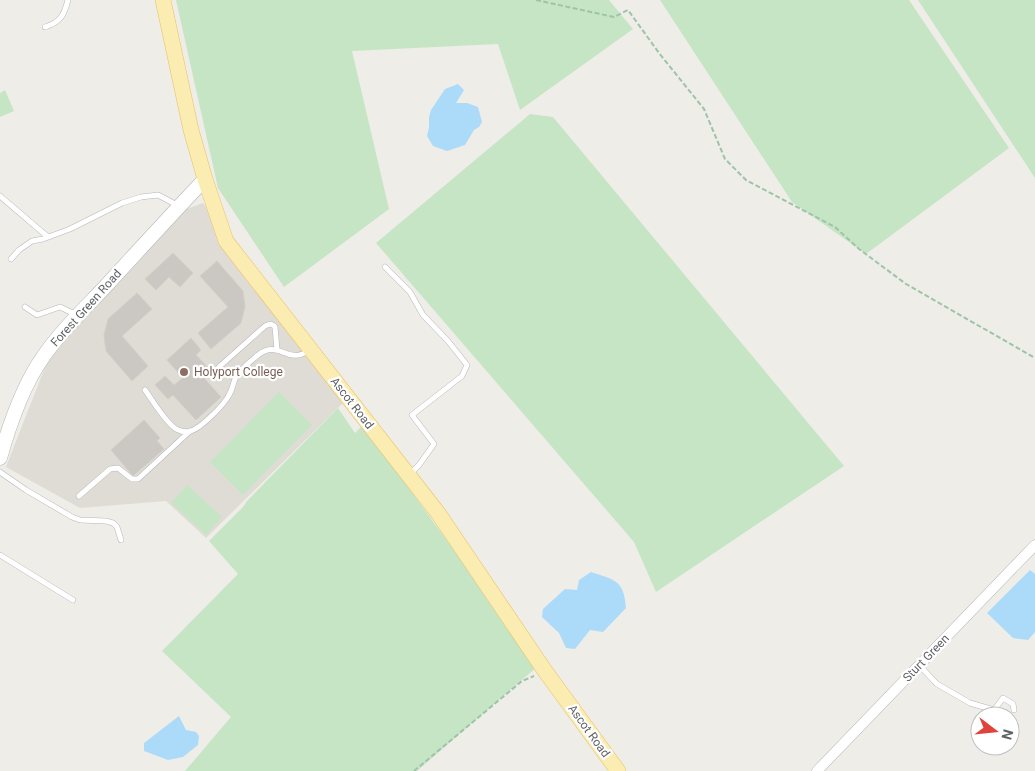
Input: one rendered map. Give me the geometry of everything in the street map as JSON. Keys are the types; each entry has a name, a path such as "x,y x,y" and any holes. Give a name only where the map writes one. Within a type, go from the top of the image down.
{"main road":[{"name":"Ascot Road","path":"163,0 191,130 226,241 438,513 545,671 618,771"},
{"name":"Forest Green Road","path":"0,458 2,443 42,357 205,179"}],"street":[{"name":"Sturt Green","path":"817,771 1035,545"}],"lane":[{"path":"45,27 54,24 62,17 68,0"},
{"path":"11,259 19,250 32,241 70,229 122,203 141,197 158,195 179,206"},
{"path":"0,196 48,237"},
{"path":"385,267 410,292 423,314 467,365 462,376 412,415 434,444 419,465 408,475"},
{"path":"26,308 37,315 60,307 78,316"},
{"path":"219,368 265,326 270,324 275,327 277,350"},
{"path":"79,496 110,469 118,468 132,479 138,479 190,432 218,410 231,392 236,377 264,351 277,350 295,356 310,349"},
{"path":"145,390 168,422 175,428 190,432"},
{"path":"0,472 72,517 80,520 113,523 118,527 121,540"},
{"path":"0,555 73,600"},
{"path":"919,665 937,684 970,703 980,706"},
{"path":"997,706 1003,698 1013,706"}],"path":[{"path":"536,0 614,18 628,10 659,53 704,109 724,159 746,180 836,226 859,249 906,284 1035,358"},
{"path":"414,771 522,681 545,671"}],"shaded area":[{"name":"Holyport College","path":"203,203 346,400 206,538 166,501 80,508 6,467 54,344 184,210"}],"green space":[{"path":"176,0 609,0 633,29 520,110 498,44 352,51 389,209 284,287 218,188"},
{"path":"660,0 909,0 1009,148 866,254 792,202"},
{"path":"918,0 1035,0 1035,178"},
{"path":"5,90 14,111 0,117 0,93"},
{"path":"530,114 553,117 844,466 656,592 634,542 376,243"},
{"path":"279,392 312,425 243,495 210,462"},
{"path":"338,408 355,433 363,425 538,666 417,771 185,771 231,717 162,651 238,574 209,541"},
{"path":"187,485 222,517 206,535 171,503"}],"water":[{"path":"458,84 464,90 456,103 467,103 478,107 482,122 474,130 465,145 447,151 433,146 427,136 429,117 431,110 445,89"},
{"path":"1030,570 1035,574 1035,632 1028,640 1013,638 987,613"},
{"path":"591,572 617,582 623,592 626,608 603,632 590,630 575,649 566,648 559,633 542,617 543,609 565,589 577,590 579,580"},
{"path":"179,716 186,730 196,732 199,736 198,745 183,757 168,760 144,751 144,743"}],"building":[{"path":"173,253 193,273 180,287 169,277 156,290 145,279"},
{"path":"217,261 243,291 245,307 241,323 211,349 198,333 228,307 200,276"},
{"path":"137,293 152,309 122,336 148,366 132,381 106,351 104,335 108,319"},
{"path":"191,338 201,350 196,355 211,371 204,378 221,397 196,420 173,395 168,399 155,385 165,376 174,385 183,378 167,360"},
{"path":"144,420 160,438 157,441 164,449 133,476 111,450"}],"place":[{"name":"Holyport College","path":"184,372"}]}
